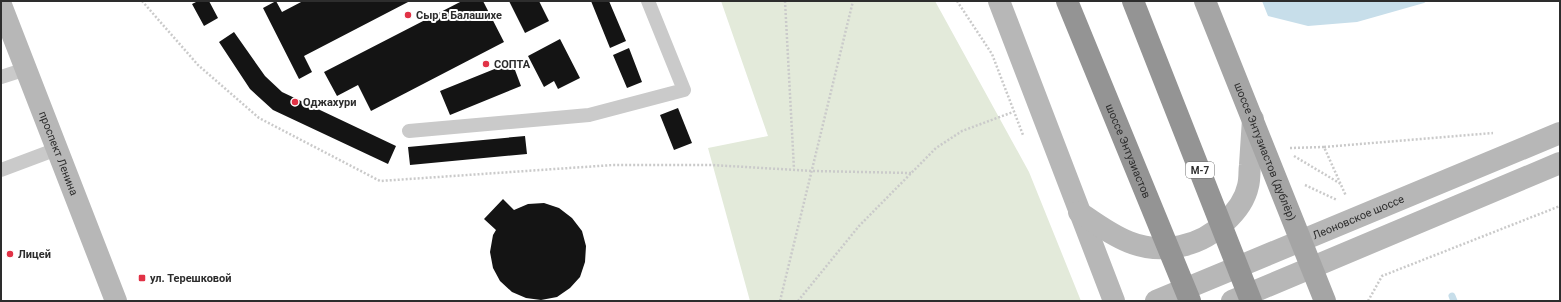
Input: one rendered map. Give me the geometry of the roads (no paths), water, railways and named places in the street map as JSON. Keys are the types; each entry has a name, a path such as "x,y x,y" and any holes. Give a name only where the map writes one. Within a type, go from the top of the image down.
{"highway":[{"name":"шоссе Энтузиастов","path":"1067,1 1190,301"},
{"name":"М-7","path":"1133,1 1251,301"}],"main road":[{"path":"999,1 1114,301"},
{"name":"шоссе Энтузиастов (дублёр)","path":"1205,1 1325,301"},
{"name":"проспект Ленина","path":"1,5 116,301"},
{"path":"1079,212 1116,236 1130,243 1146,247 1178,247 1194,243 1208,236 1232,215 1241,202 1248,187 1253,119"},
{"name":"Леоновское шоссе","path":"1156,301 1560,133"},
{"path":"1232,301 1560,163"}],"lane":[{"path":"409,131 588,115 684,90 648,1"},
{"path":"1,78 26,69"},
{"path":"1,170 57,149"}],"water":[{"path":"1262,1 1427,1 1357,22 1308,26 1268,16"}],"waterway":[{"path":"1452,296 1454,301"}],"place":[{"name":"Сыр в Балашихе","path":"408,15"},
{"name":"СОПТА","path":"486,64"},
{"name":"Оджахури","path":"295,102"},
{"name":"Лицей","path":"10,254"},
{"name":"ул. Терешковой","path":"142,278"}]}
